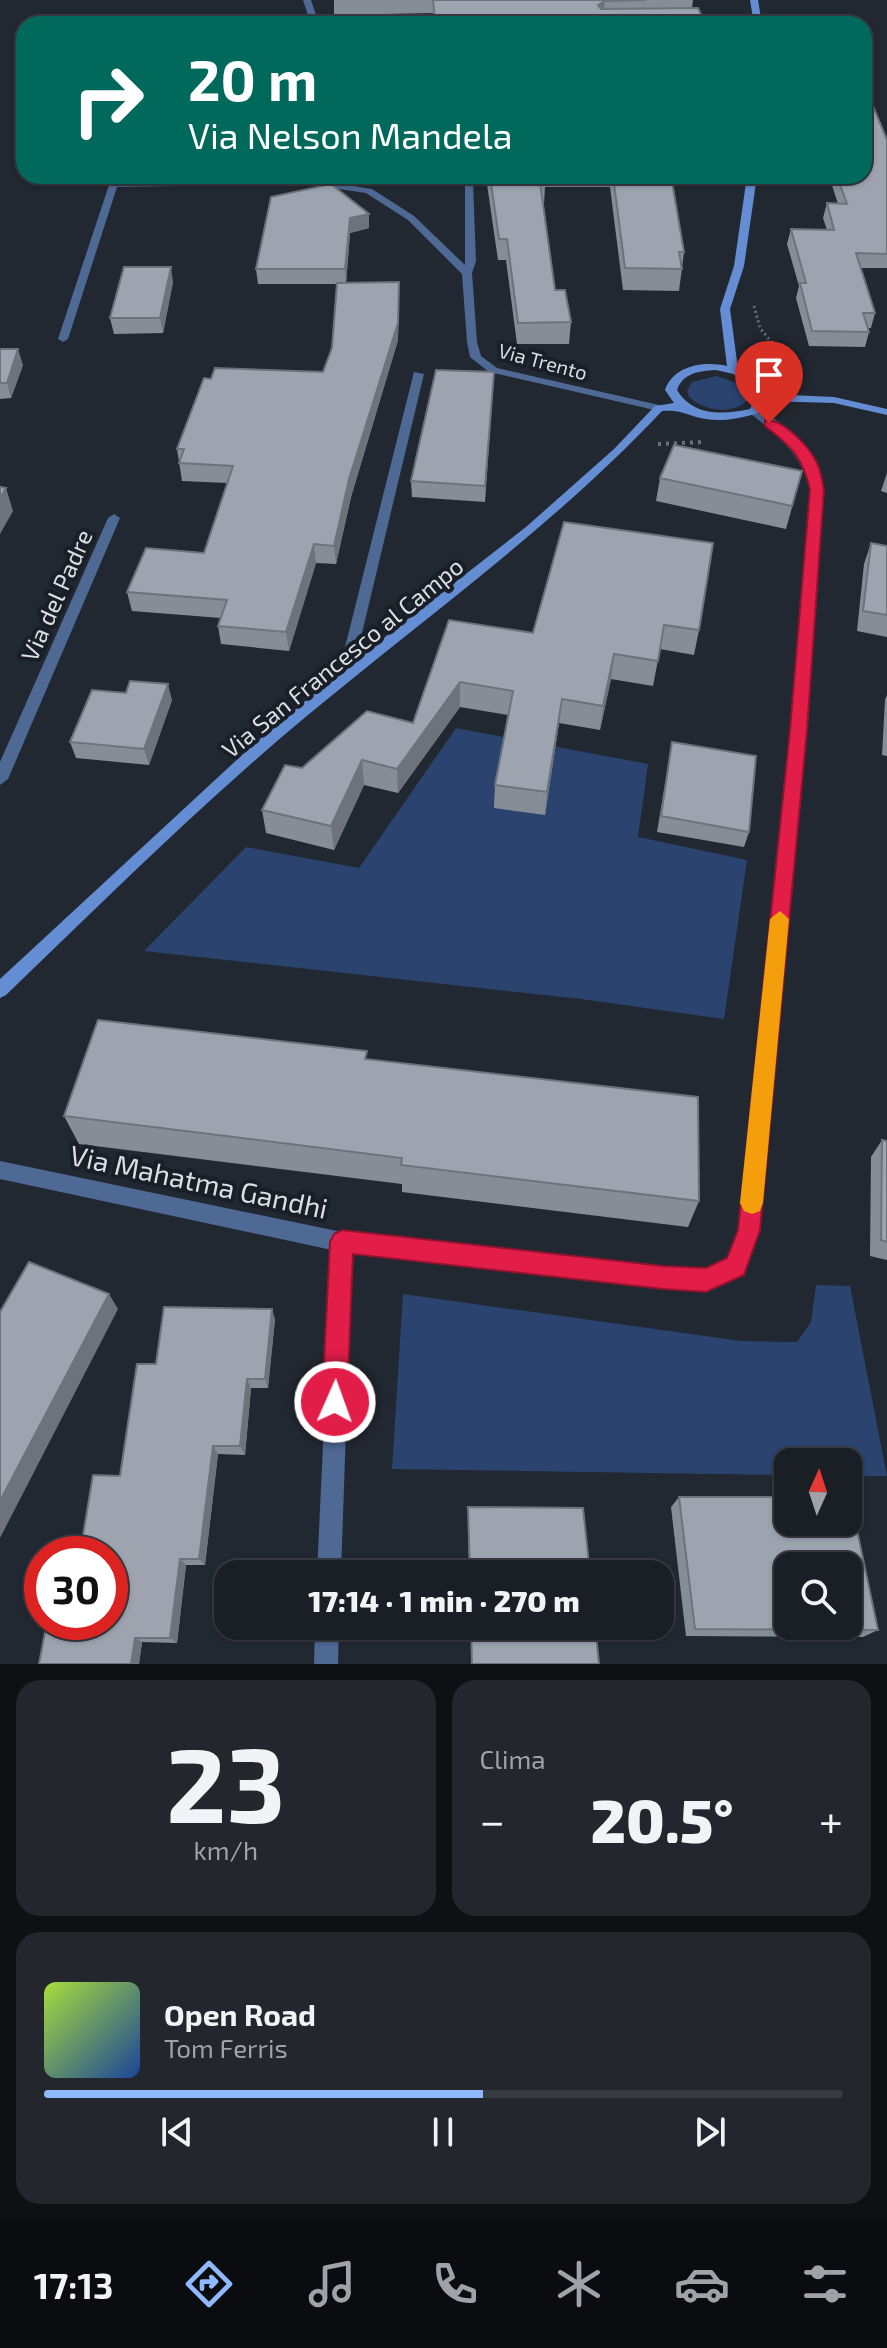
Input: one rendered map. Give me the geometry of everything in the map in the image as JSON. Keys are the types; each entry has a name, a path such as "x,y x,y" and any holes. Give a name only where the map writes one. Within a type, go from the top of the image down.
{"street":[{"path":"63,339 113,184"},
{"path":"324,184 369,191 411,218 467,273"},
{"path":"733,370 725,309 739,266 751,184"},
{"name":"Via Trento","path":"470,185 471,261 467,273 476,357 493,370 659,408"},
{"path":"342,1242 663,1278 706,1280 736,1266 749,1230 798,730 817,489 810,463 758,404 755,381 733,370 703,368 678,376 671,390 683,406"},
{"path":"344,679 418,374"},
{"path":"659,408 683,406 720,417 758,404 834,400 887,412"},
{"name":"Via San Francesco al Campo","path":"0,990 299,714 458,591 601,469 659,408"},
{"name":"Via del Padre","path":"0,779 114,518"},
{"name":"Via Mahatma Gandhi","path":"0,1170 342,1242 330,1560"},
{"path":"326,1664 327,1640"}],"shaded area":[{"path":"717,376 745,386 747,401 733,408 718,410 702,406 689,397 687,391 692,382"},
{"path":"456,728 648,764 638,837 747,860 724,1019 581,999 144,951 246,847 359,868"},
{"path":"816,1285 850,1286 887,1476 862,1476 862,1448 774,1448 774,1475 392,1469 403,1294 741,1341 797,1342 811,1322"}],"building":[{"path":"433,0 646,0 605,1 598,5 601,9 698,8 702,16 435,16"},
{"path":"873,106 887,140 887,254 856,253 875,313 863,313 869,332 812,331 800,283 806,283 791,229 834,230 827,203 847,204 840,184 872,184"},
{"path":"331,184 369,214 350,218 345,269 256,269 271,197"},
{"path":"491,184 540,184 555,290 565,290 571,322 518,323 507,239 499,239"},
{"path":"614,184 672,184 684,252 679,252 682,269 625,268"},
{"path":"124,267 171,267 160,318 110,318"},
{"path":"399,282 398,323 349,479 334,546 314,544 286,632 218,626 227,600 127,592 146,548 204,553 233,466 179,463 184,449 177,449 204,378 211,379 215,368 323,372 332,348 337,283"},
{"path":"0,349 18,349 7,383 0,383"},
{"path":"436,370 494,372 485,486 411,481"},
{"path":"674,445 802,471 792,506 660,478"},
{"path":"564,522 713,543 699,630 664,625 658,661 614,654 603,706 562,699 547,792 495,785 513,691 460,682 397,769 362,760 331,826 262,810 285,765 302,768 367,711 413,723 449,620 533,633"},
{"path":"871,543 887,546 887,615 863,611"},
{"path":"130,681 168,684 144,749 70,742 92,690 126,693"},
{"path":"672,742 756,756 749,832 661,816"},
{"path":"98,1020 367,1051 365,1059 698,1097 699,1201 401,1165 402,1158 64,1116"},
{"path":"882,1140 887,1141 887,1242 881,1240"},
{"path":"29,1262 109,1294 0,1501 0,1312"},
{"path":"164,1307 272,1309 265,1379 247,1379 240,1446 213,1446 199,1559 180,1559 170,1638 135,1638 131,1664 39,1664 44,1640 128,1640 128,1536 83,1536 93,1475 120,1476 137,1364 156,1364"},
{"path":"679,1497 774,1497 774,1536 858,1536 862,1552 774,1552 774,1629 695,1629"},
{"path":"468,1507 583,1508 589,1560 470,1560"},
{"path":"862,1554 878,1630 862,1630"},
{"path":"471,1640 596,1640 599,1664 472,1664"}],"slow traffic":[{"path":"752,1203 780,919"}],"route":[{"path":"335,1402 342,1242 663,1278 706,1280 736,1266 749,1230 798,730 817,489 810,463 792,441 769,423"}]}
